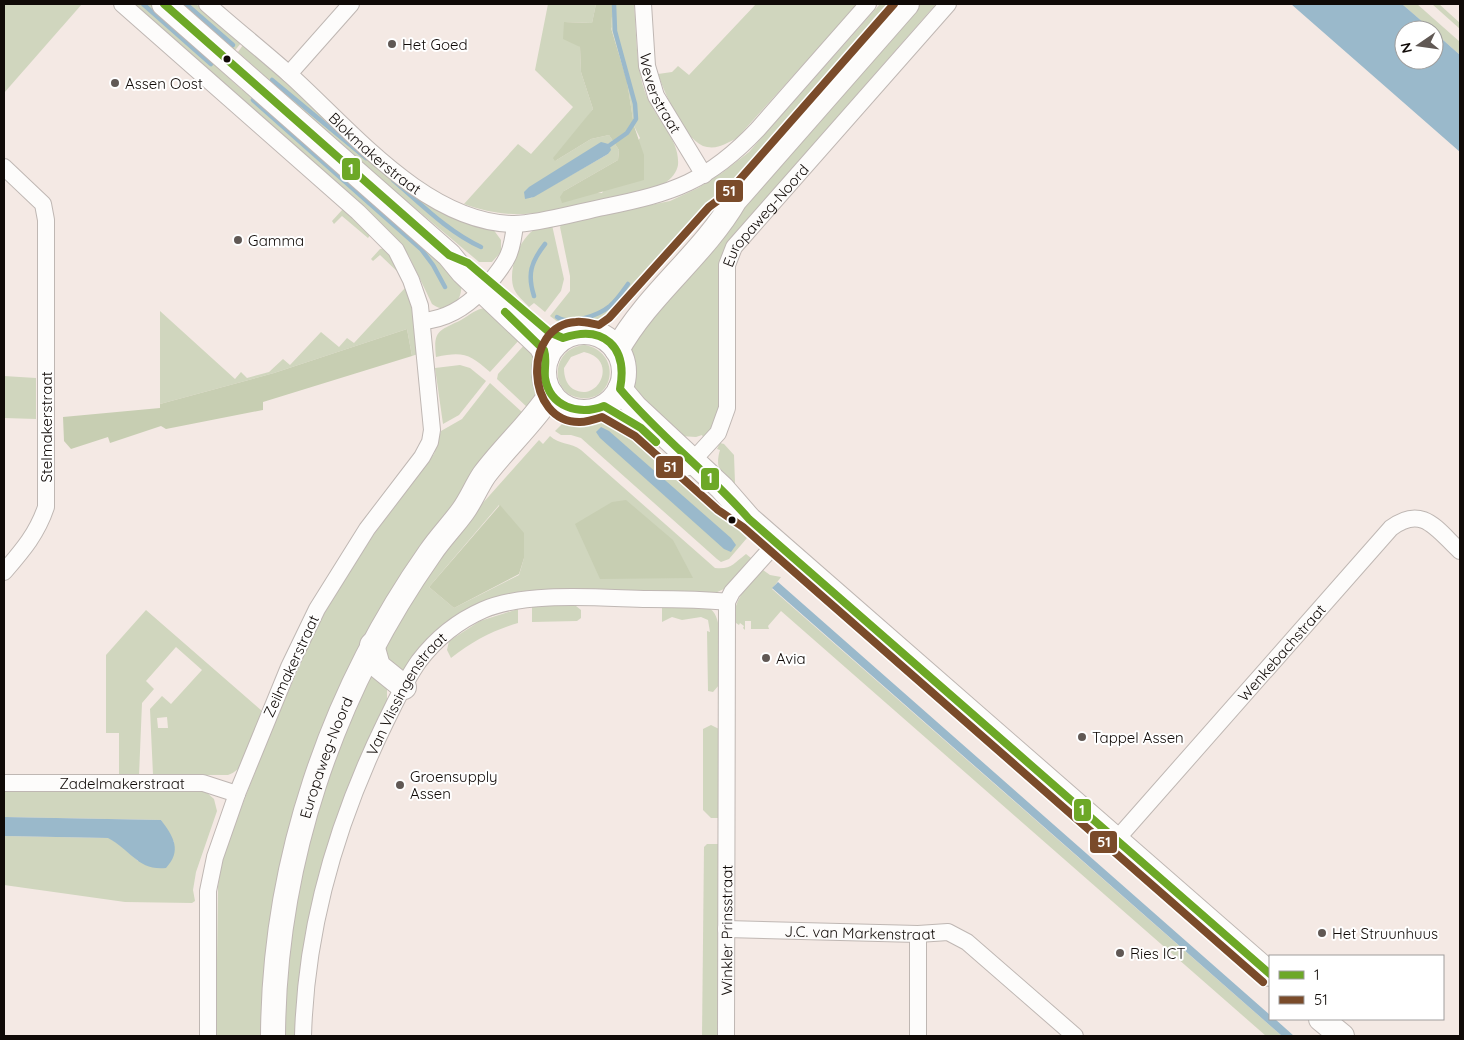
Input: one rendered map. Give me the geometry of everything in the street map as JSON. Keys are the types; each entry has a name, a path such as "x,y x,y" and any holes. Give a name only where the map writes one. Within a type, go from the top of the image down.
{"street":[{"path":"122,4 386,238 396,250 411,280 423,321 436,320 466,306 486,286 507,262 513,242 515,224 640,200 673,191 704,175 746,142 868,4"},
{"path":"164,4 450,255 468,263 486,286 542,346 547,357"},
{"name":"Blokmakerstraat","path":"207,4 289,74 410,185 435,201 458,212 515,224"},
{"path":"289,74 351,4"},
{"name":"Weverstraat","path":"643,4 647,66 651,83 672,125 704,175"},
{"name":"Europaweg-Noord","path":"609,343 616,325 716,214 735,200 907,4"},
{"name":"Europaweg-Noord","path":"689,464 718,433 727,408 727,265 734,247 948,4"},
{"name":"Stelmakerstraat","path":"4,166 44,204 46,220 46,507 40,526 31,540 4,572"},
{"path":"486,286 549,332 563,338"},
{"name":"Zeilmakerstraat","path":"208,1036 208,891 215,857 237,794 281,684 317,609 358,541 422,457 430,442 432,430 423,321"},
{"path":"582,332 609,343 624,369 620,389 604,406 586,412 559,401 545,376 547,357 551,350 563,338 582,332"},
{"path":"620,389 725,502 776,542 1269,973"},
{"name":"Europaweg-Noord","path":"273,1036 276,967 289,878 307,802 335,724 372,645 422,565 463,510 496,482 551,421 559,401"},
{"path":"604,406 641,428 689,464"},
{"name":"Wenkebachstraat","path":"1116,840 1391,528 1406,518 1419,517 1427,521 1460,551"},
{"path":"727,602 732,592 776,542"},
{"name":"Van Vlissingenstraat","path":"303,1036 316,923 334,851 358,784 404,687 420,660 438,640 470,618 496,606 537,599 595,597 704,599 727,602"},
{"name":"Winkler Prinsstraat","path":"726,1036 727,602"},
{"path":"372,645 378,666 404,687"},
{"name":"Zadelmakerstraat","path":"4,783 204,783 237,794"},
{"name":"J.C. van Markenstraat","path":"726,930 918,934 948,932 966,942 1075,1036"},
{"path":"918,934 918,1036"},
{"path":"1322,1020 1342,1036"}],"green space":[{"path":"4,4 82,4 4,93"},
{"path":"132,4 153,4 222,65 219,69 242,90 246,86 461,282 460,295 454,305 444,309 432,304 409,256 389,231"},
{"path":"176,4 196,4 241,43 232,54"},
{"path":"548,4 596,4 592,23 565,22 580,47 581,72 593,109 555,161 591,139 609,135 619,150 618,160 564,191 602,193 640,138 634,126 627,81 611,27 613,4 634,4 637,54 641,78 644,90 653,109 676,148 678,165 673,175 665,183 636,193 556,210 509,214 486,211 464,204 518,144 531,154 573,107 535,70","holes":["601,143 609,144 608,154 529,199"]},
{"path":"596,4 613,4 611,28 627,81 634,126 644,155 644,180 562,203 560,197 564,191 618,160 619,150 609,135 591,139 555,161 553,158 593,109 581,72 580,47 563,39 564,22 592,23"},
{"path":"756,4 858,4 737,138 726,144 707,147 699,144 684,128 671,105 658,74 672,72 678,66 689,75"},
{"path":"880,4 887,4 873,19 852,54 620,314 614,319 591,327 558,327 558,322 550,316 570,291 570,276 560,227 562,223 670,201 698,188 722,173 749,152"},
{"path":"918,4 936,4 737,232 720,411 715,427 703,437 702,435 696,437 680,436 631,387 628,351 632,336"},
{"path":"1402,4 1417,4 1435,20 1420,20"},
{"path":"1432,4 1439,4 1460,23 1460,29"},
{"path":"1444,28 1460,42 1460,55 1444,41"},
{"path":"243,45 414,195 454,218 493,229 501,240 501,252 492,262 479,262 257,75 259,71 238,52"},
{"path":"343,209 370,235 368,238 342,216 334,224 332,221"},
{"path":"552,225 564,279 561,291 545,312 534,303 529,307 519,296 514,289 512,273 516,255 525,239 537,228"},
{"path":"385,248 394,259 401,272 406,285 410,298 418,354 412,356 407,329 274,373 160,404 160,311 235,379 241,372 247,378 269,372 283,359 290,365 321,332 339,347 347,338 354,343 405,288 402,276 380,255 373,261 371,259 380,249"},
{"path":"486,308 520,339 490,372 477,361 460,354 436,357 435,348 439,332 476,311"},
{"path":"407,329 412,356 263,402 263,410 166,429 161,426 110,443 108,437 71,449 64,441 63,417 160,408 160,404 274,373"},
{"path":"526,343 539,366 543,379 541,391 528,408 497,379 498,374"},
{"path":"585,345 597,349 605,357 609,366 610,376 607,385 601,392 592,397 581,398 570,395 563,388 559,380 560,362 565,354 574,348","holes":["584,352 595,356 601,363 603,371 597,386 591,391 582,392 573,389 567,382 564,371 571,357"]},
{"path":"460,365 470,368 486,381 459,415 443,424 435,368"},
{"path":"4,376 36,378 36,419 4,418"},
{"path":"490,383 523,413 323,734 264,1036 216,1036 218,886 222,863 229,839 270,734 317,625 369,541 434,454 441,431 462,419"},
{"path":"604,415 617,420 655,449 747,538 729,559 721,562 717,559 581,438 561,435 555,431 564,422 561,419"},
{"path":"550,436 557,441 581,450 715,568 729,567 746,554 751,558 724,589 713,594 553,589 534,590 497,597 461,612 445,623 424,645 406,669 401,670 389,666 384,647 401,611 465,523 539,440 543,444","holes":["499,505 524,558 519,575 454,608 429,587"]},
{"path":"720,443 724,444 734,455 735,483 731,484 718,465 720,450 717,449"},
{"path":"626,500 673,540 693,578 600,579 575,524 612,502"},
{"path":"500,505 524,533 524,558 519,574 454,608 429,587"},
{"path":"763,570 770,575 781,577 772,589 1282,1036 1266,1036 781,611 768,626 769,629 751,629 751,621 745,621 745,630 744,626 740,623 739,625 733,621 739,598"},
{"path":"532,606 576,606 581,610 581,618 577,621 532,622"},
{"path":"662,606 697,606 708,608 714,612 719,631 720,655 719,685 713,692 708,691 707,631 710,632 708,620 701,617 682,620 672,617 662,622"},
{"path":"518,609 518,623 483,637 451,658 447,650 449,641 480,621"},
{"path":"146,610 262,711 251,748 242,765 228,775 153,775 150,709 162,696 171,704 202,670 176,647 146,681 154,689 142,703 139,776 119,776 119,733 106,733 106,655","holes":["167,717 168,728 158,728 157,718"]},
{"path":"366,674 375,675 387,689 387,702 347,792 296,1036 281,1036 281,1005 303,850"},
{"path":"711,725 719,729 718,818 711,818 703,810 703,729"},
{"path":"4,790 205,791 214,799 217,811 196,872 193,890 195,901 192,903 125,902 4,885 4,836 109,838 119,844 138,861 174,842 161,820 4,817"},
{"path":"707,844 718,844 721,846 720,1036 702,1036 704,847"}],"water":[{"path":"1291,4 1402,4 1420,20 1394,20 1394,70 1444,70 1444,41 1460,55 1460,152"},
{"path":"601,142 609,144 611,150 608,154 534,197 525,199 524,192 529,187"},
{"path":"601,427 609,431 731,538 736,545 731,552 724,549 600,438 596,432"},
{"path":"778,582 1269,1014 1269,1020 1276,1020 1294,1036 1282,1036 772,588"},
{"path":"4,817 161,820 173,838 174,856 166,868 156,868 141,863 108,838 4,836"}],"waterway":[{"path":"143,4 211,64"},
{"path":"186,4 233,45"},
{"path":"610,145 627,133 636,119 635,104 615,31 614,4"},
{"path":"272,80 366,158"},
{"path":"253,100 421,249 433,265 445,287"},
{"path":"393,180 446,225 481,247"},
{"path":"534,296 531,281 532,268 536,257 545,244"},
{"path":"557,317 577,320 599,313 613,304 628,284"}],"transit line":[{"name":"1","path":"164,4 449,255 468,263 549,332 563,338 578,334 590,334 610,342 620,361 622,374 620,389 651,423 734,502 749,519 1269,973"},
{"name":"51","path":"894,4 728,193 709,207 609,318 599,325 576,322 558,327 546,339 539,355 537,373 540,392 549,407 562,418 580,422 602,417 635,436 718,510 743,527 1263,982"},
{"name":"1","path":"505,312 544,350 545,378 548,388 559,402 567,407 585,410 604,406 641,428 656,442"}],"place":[{"name":"Het Goed","path":"392,44"},
{"name":"Assen Oost","path":"115,83"},
{"name":"Gamma","path":"238,240"},
{"name":"Avia","path":"766,658"},
{"name":"Tappel Assen","path":"1082,737"},
{"name":"Groensupply Assen","path":"400,785"},
{"name":"Het Struunhuus","path":"1322,933"},
{"name":"Ries ICT","path":"1120,953"}]}
